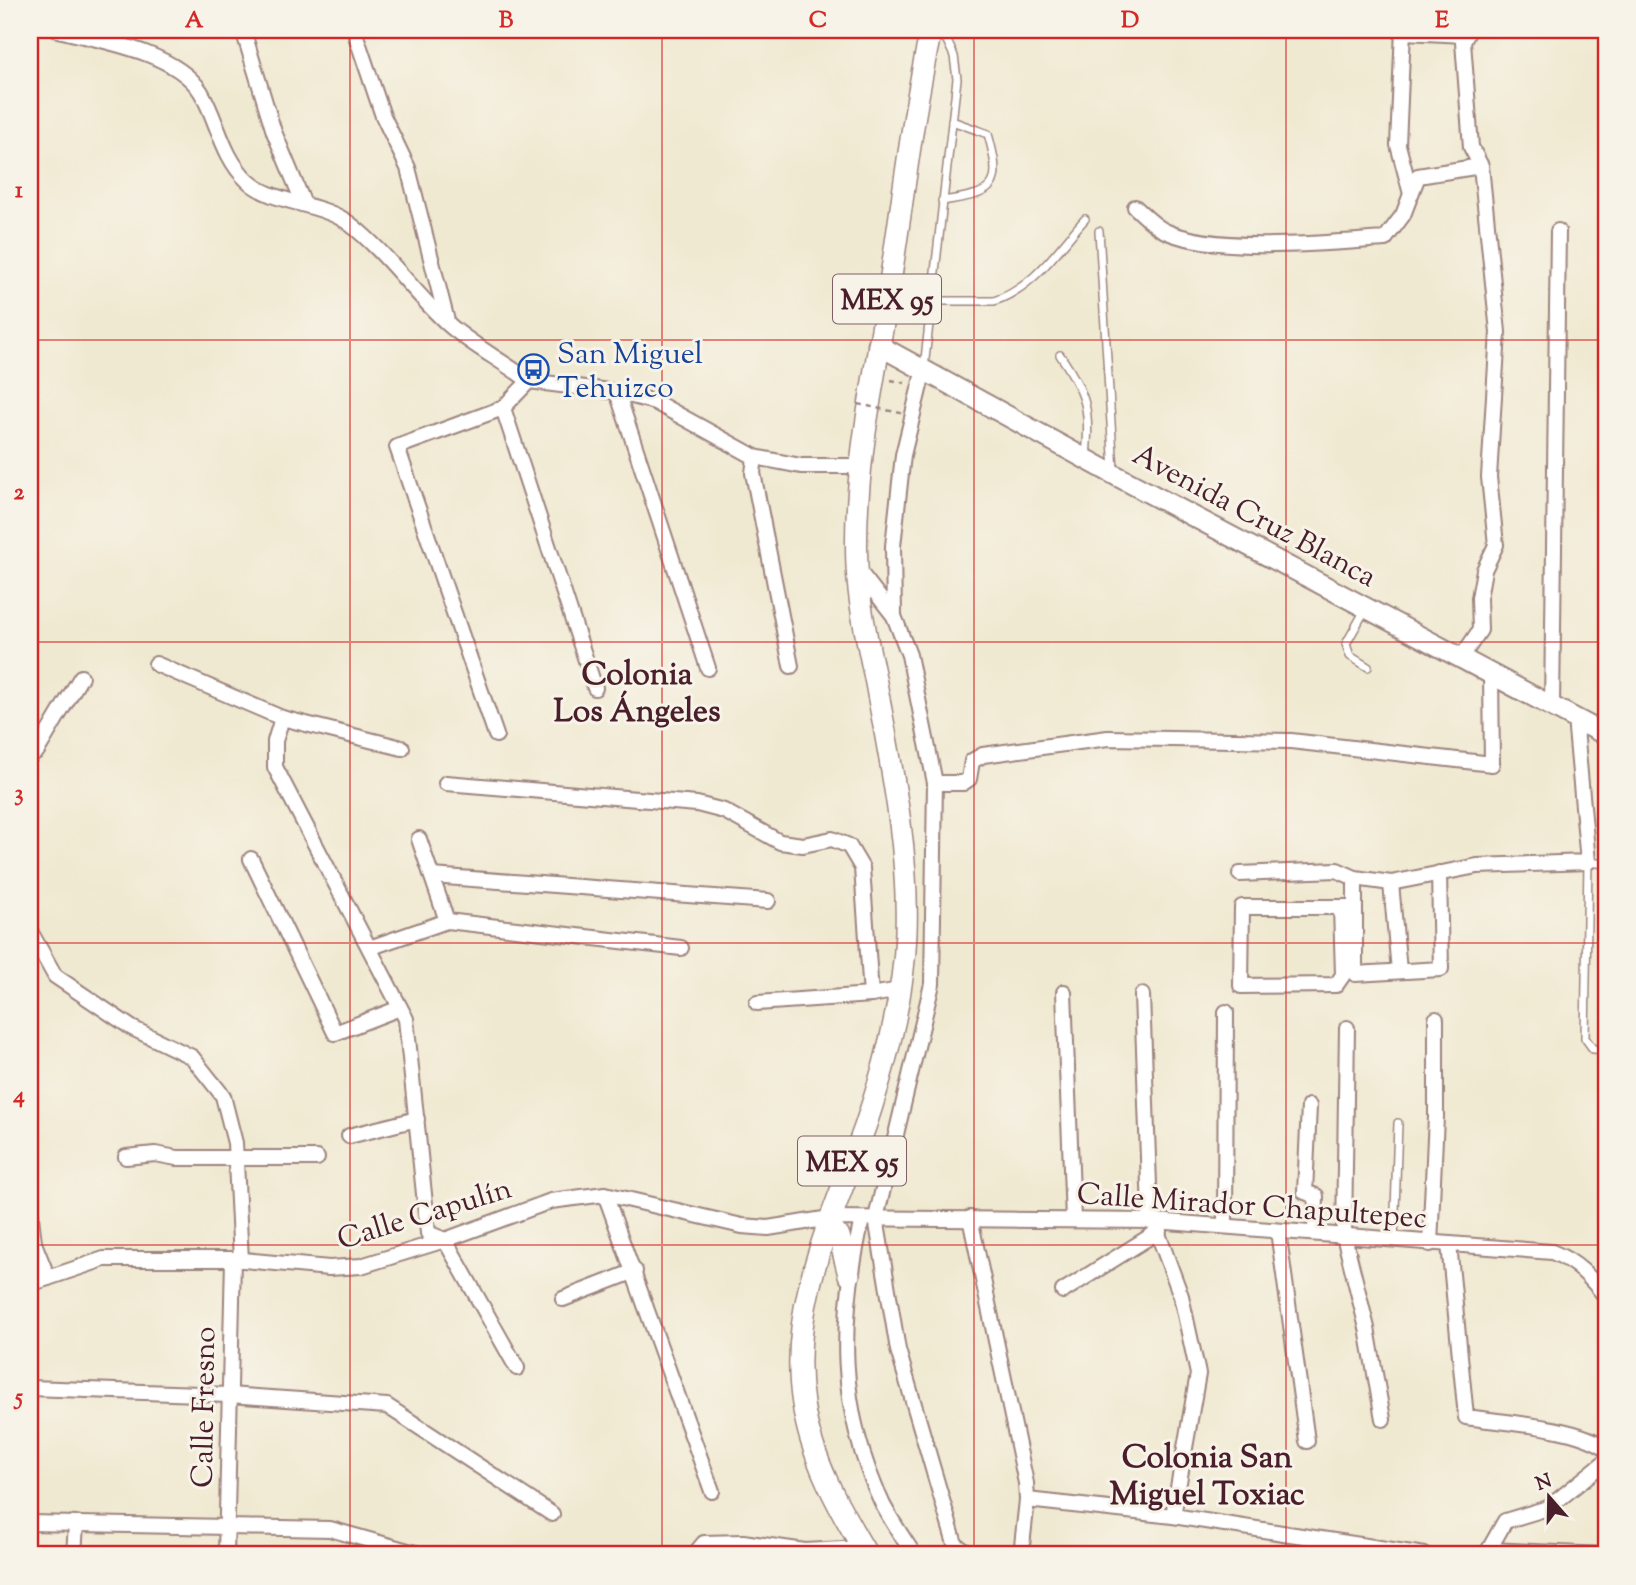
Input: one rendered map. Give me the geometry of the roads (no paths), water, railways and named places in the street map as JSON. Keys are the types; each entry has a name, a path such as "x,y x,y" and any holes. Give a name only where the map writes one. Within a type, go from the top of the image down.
{"main road":[{"name":"MEX 95","path":"864,1551 829,1488 803,1403 800,1345 807,1288 828,1222 870,1111 901,986 906,933 906,880 889,753 863,624 858,570 857,500 902,187 931,30"},
{"name":"Avenida Cruz Blanca","path":"878,345 918,377 1086,459 1606,735"},
{"path":"828,1222 839,1236 849,1275"}],"street":[{"path":"58,30 132,46 181,73 201,91 222,144 248,181 267,193 303,202 349,223 447,324 529,381 617,392 655,402 755,457 801,466 861,466"},
{"path":"124,30 132,46"},
{"path":"243,30 274,132 303,202"},
{"path":"354,30 383,116 408,168 447,324"},
{"path":"1411,194 1398,145 1404,31 1467,32 1463,42 1471,147 1481,166 1498,332 1489,477 1496,545 1485,570 1479,598 1480,630 1461,658"},
{"path":"1135,207 1163,230 1201,242 1312,244 1385,239 1403,215 1418,176 1481,166"},
{"path":"1552,707 1558,231"},
{"path":"894,616 893,546 903,455 918,377"},
{"path":"496,735 397,447 503,408 529,381"},
{"path":"617,392 708,668"},
{"path":"503,408 594,688"},
{"path":"755,457 753,473 791,666"},
{"path":"858,570 894,616 909,655 935,783 932,984 869,1219 849,1275 844,1342 852,1417 883,1505 914,1555"},
{"path":"156,664 282,718 402,748"},
{"path":"935,783 963,783 969,779 972,761 983,755 1108,738 1292,741 1492,764 1490,673"},
{"path":"30,756 37,751 81,677"},
{"path":"282,718 275,741 275,767 372,947 406,1019 428,1233 445,1240 517,1368"},
{"path":"1240,874 1337,870 1355,878 1391,883 1477,866 1588,862 1575,718"},
{"path":"446,783 697,804 724,811 780,842 803,845 832,839 849,846 862,868 872,995"},
{"path":"419,838 447,921"},
{"path":"251,859 335,1033 400,1008"},
{"path":"1348,907 1355,974 1441,969 1439,873"},
{"path":"432,876 768,901"},
{"path":"1348,907 1242,907 1241,986 1336,985 1343,975 1348,907 1355,878"},
{"path":"1391,883 1399,971"},
{"path":"372,947 447,921 681,948"},
{"name":"Calle Fresno","path":"30,931 55,976 132,1028 192,1057 223,1096 235,1143 237,1260 229,1395 226,1555"},
{"path":"757,1003 872,995 894,991 901,986"},
{"path":"1064,992 1073,1219"},
{"path":"1142,995 1150,1212 1181,1296 1198,1374 1173,1516"},
{"path":"1225,1225 1226,1012"},
{"path":"1430,1244 1436,1117 1436,1018"},
{"path":"1347,1028 1344,1236 1367,1328 1383,1419"},
{"path":"1309,1106 1305,1192 1316,1196 1315,1232"},
{"path":"348,1136 417,1119"},
{"path":"126,1157 155,1154 177,1158 317,1158"},
{"path":"605,1194 635,1271 712,1491"},
{"name":"Calle Capulín","path":"30,1284 104,1259 237,1260 329,1268 361,1266 445,1240 551,1201 605,1194 742,1226 779,1227 869,1219"},
{"path":"30,1208 34,1243 48,1278"},
{"path":"970,1218 1023,1464 1027,1500 1021,1555"},
{"path":"869,1219 898,1349 916,1415 955,1544 970,1555"},
{"name":"Calle Mirador Chapultepec","path":"869,1219 1073,1219 1157,1226 1225,1225 1552,1252 1569,1259 1585,1271 1606,1297"},
{"path":"1063,1291 1157,1226"},
{"path":"1278,1231 1307,1441"},
{"path":"1449,1244 1466,1417 1570,1434 1598,1442 1606,1448"},
{"path":"563,1299 635,1271"},
{"path":"30,1388 229,1395 387,1406 552,1514"},
{"path":"1606,1461 1548,1508 1504,1521 1488,1553 1606,1555"},
{"path":"1027,1500 1173,1516 1425,1555"},
{"path":"30,1523 330,1530 422,1555"},
{"path":"74,1555 76,1524"},
{"path":"694,1555 704,1543 743,1542 805,1552 864,1551"}],"lane":[{"path":"918,377 930,302 957,79 954,56 942,30"},
{"path":"942,201 984,195 992,186 995,159 988,134 952,121"},
{"path":"887,301 994,301 1008,296 1026,286 1085,219"},
{"path":"1099,231 1115,475"},
{"path":"1060,355 1085,397 1090,419 1086,459"},
{"path":"1367,607 1346,644 1350,656 1368,667"},
{"path":"1606,864 1588,862 1585,1038 1593,1049 1606,1050"},
{"path":"1394,1241 1398,1123"}],"place":[{"name":"San Miguel Tehuizco","path":"534,370"}],"district":[{"name":"Colonia Los Ángeles","path":"637,692"},
{"name":"Colonia San Miguel Toxiac","path":"1207,1474"}]}
